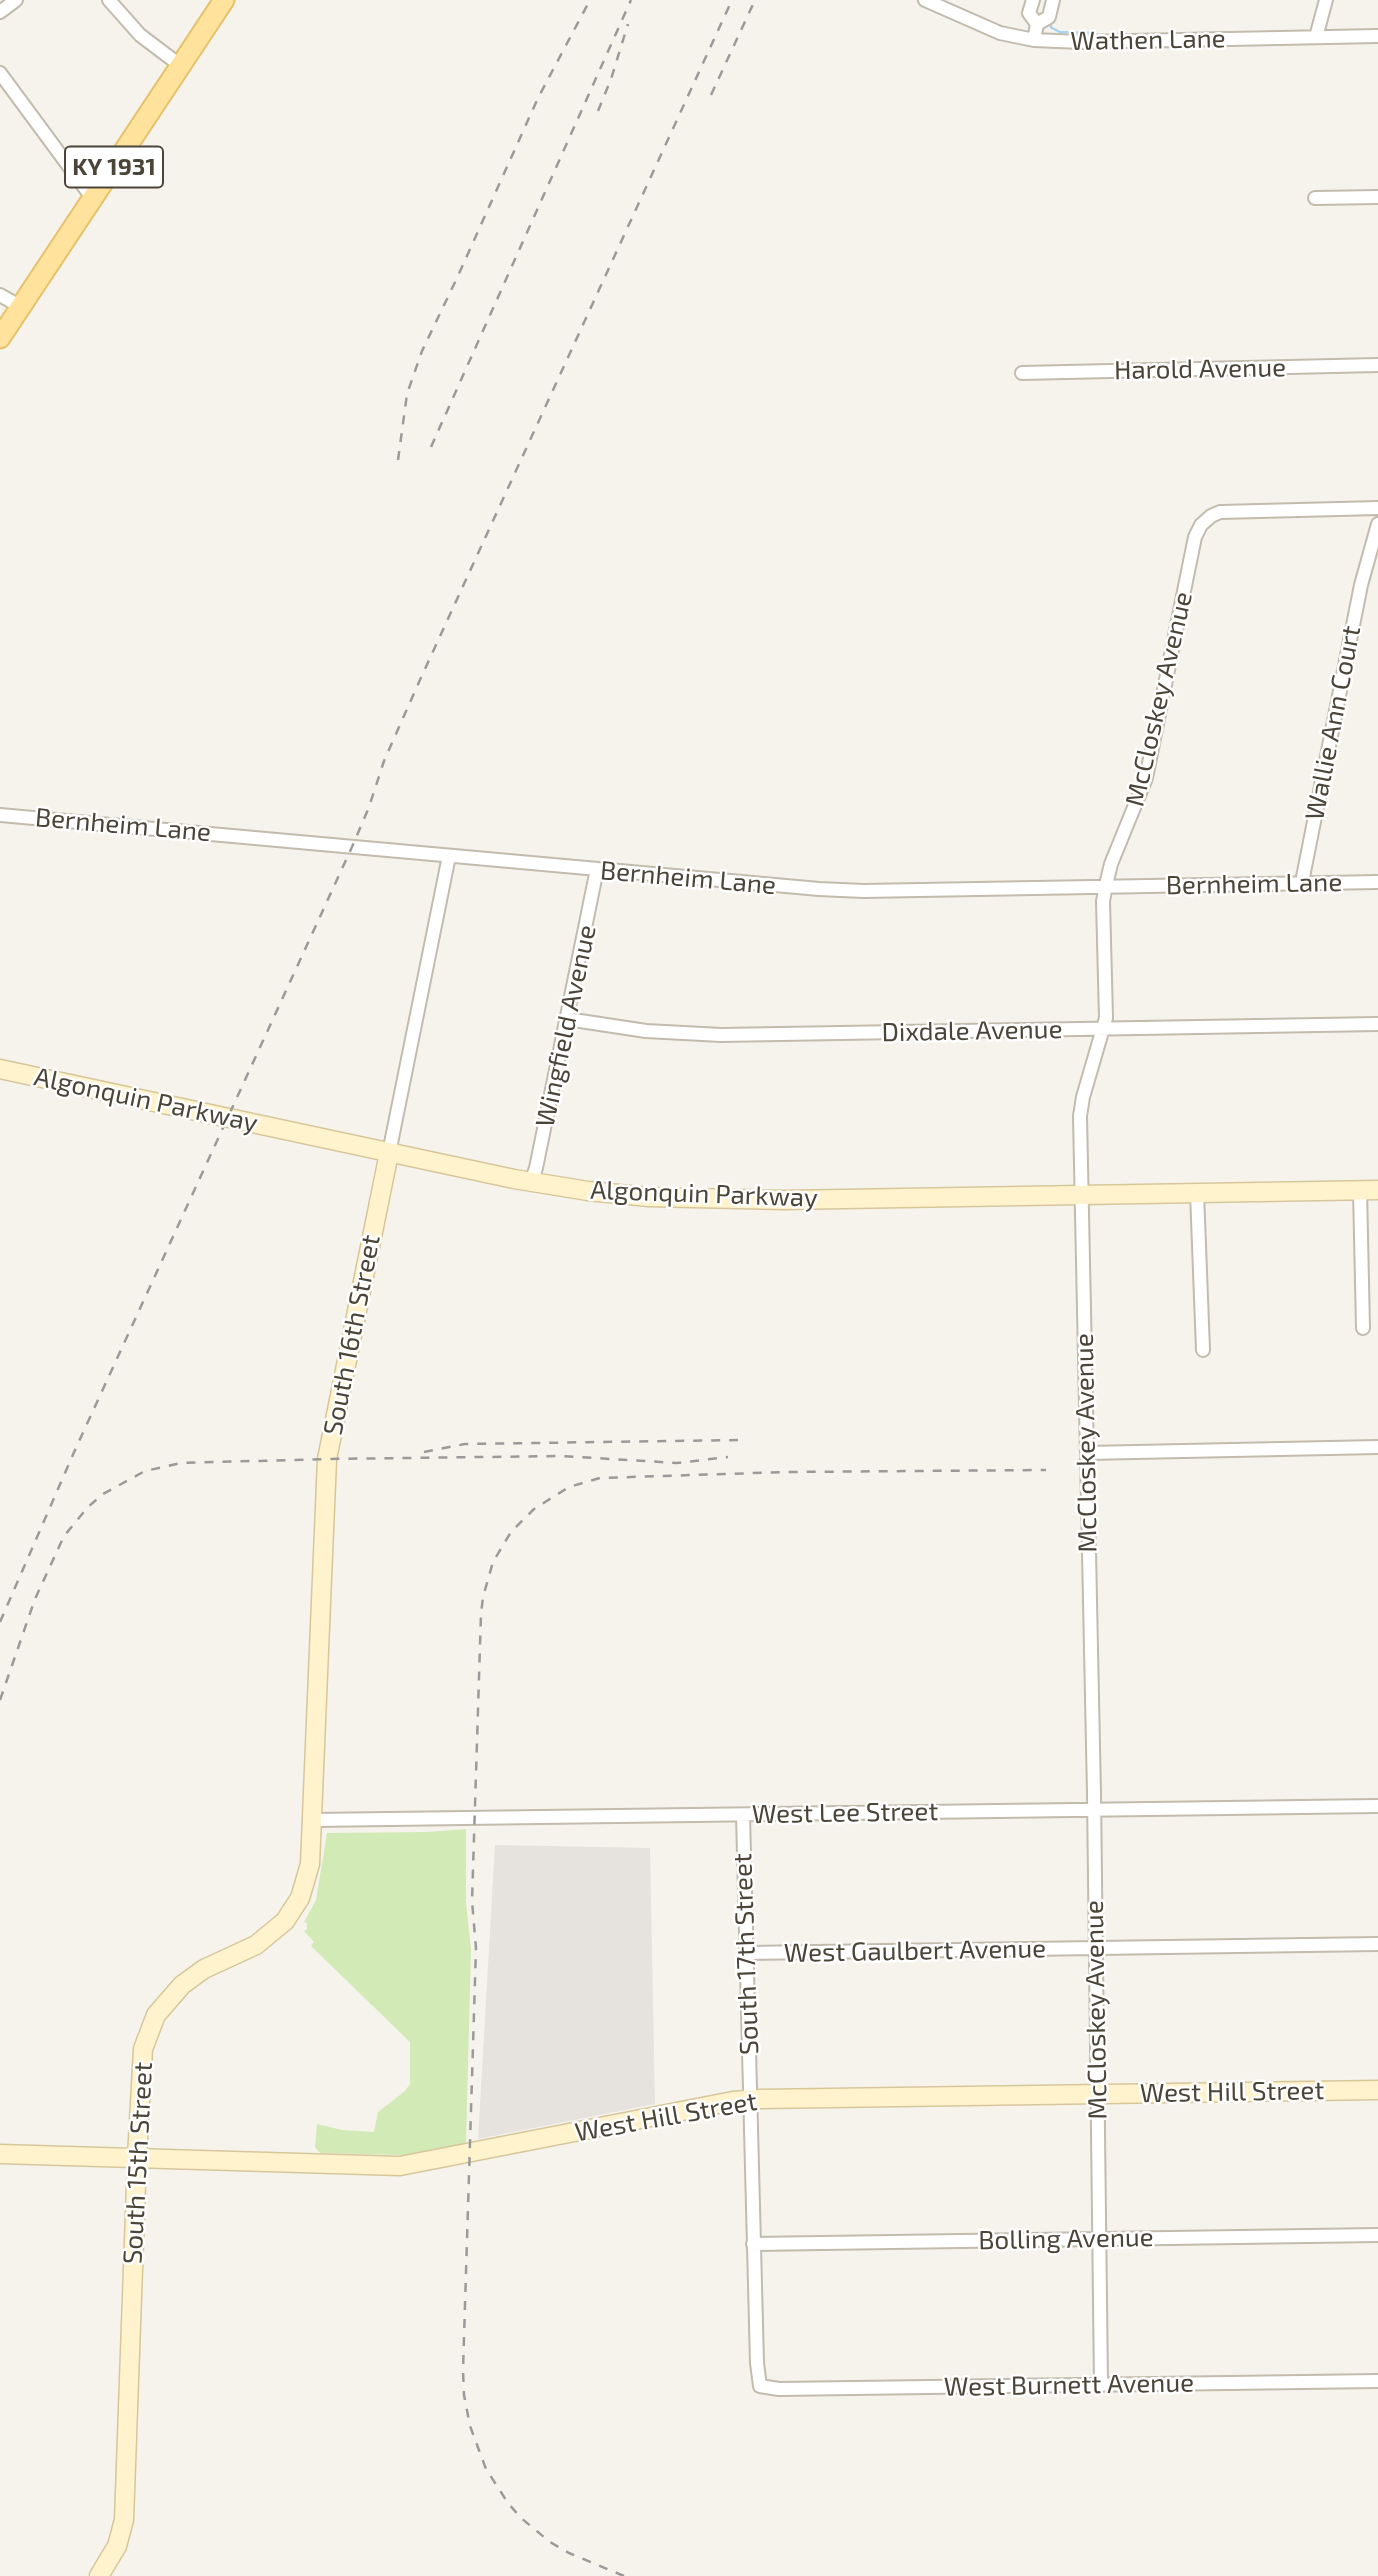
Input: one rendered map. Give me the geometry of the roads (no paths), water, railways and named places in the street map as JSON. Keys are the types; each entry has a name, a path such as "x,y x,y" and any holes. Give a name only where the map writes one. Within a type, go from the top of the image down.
{"main road":[{"name":"KY 1931","path":"0,338 224,0"}],"street":[{"path":"0,12 16,0"},
{"path":"109,0 131,27 181,66"},
{"name":"Wathen Lane","path":"925,0 1000,33 1034,40 1081,43 1378,36"},
{"path":"1033,0 1029,13 1037,24 1034,40"},
{"path":"1037,24 1049,17 1053,0"},
{"path":"1316,37 1326,0"},
{"path":"0,73 93,199"},
{"path":"1315,198 1378,197"},
{"path":"0,295 21,307"},
{"name":"Harold Avenue","path":"1022,373 1378,365"},
{"name":"McCloskey Avenue","path":"1101,2384 1080,1116 1083,1097 1104,1028 1106,992 1103,901 1111,864 1146,778 1195,537 1205,520 1220,512 1234,510 1378,508"},
{"name":"Wallie Ann Court","path":"1302,882 1358,598 1378,524"},
{"name":"Bernheim Lane","path":"0,815 783,887 863,891 1378,881"},
{"name":"South 16th Street","path":"313,1820 327,1459 449,856"},
{"name":"Wingfield Avenue","path":"531,1182 537,1168 597,869"},
{"name":"Dixdale Avenue","path":"567,1019 646,1031 721,1035 1378,1024"},
{"name":"Algonquin Parkway","path":"0,1069 531,1182 649,1197 722,1200 1369,1190"},
{"path":"1363,1328 1369,1190"},
{"path":"1197,1193 1203,1350"},
{"path":"1087,1453 1378,1447"},
{"name":"West Lee Street","path":"313,1820 1378,1806"},
{"name":"South 17th Street","path":"743,1815 753,2244 760,2386"},
{"name":"South 15th Street","path":"99,2576 117,2546 124,2520 143,2049 156,2015 172,1994 193,1976 256,1945 285,1921 294,1909 306,1883 313,1820"},
{"name":"West Gaulbert Avenue","path":"746,1954 1378,1944"},
{"name":"West Hill Street","path":"0,2154 407,2165 733,2101 1378,2090"},
{"name":"Bolling Avenue","path":"753,2244 1378,2235"},
{"name":"West Burnett Avenue","path":"760,2386 779,2389 1378,2381"}],"waterway":[{"path":"1048,22 1060,32 1093,33"}],"railway":[{"path":"398,460 407,394 422,351 538,98 590,0"},
{"path":"431,447 631,0"},
{"path":"0,1622 75,1450 352,847 384,761 419,682 732,0"},
{"path":"711,95 755,0"},
{"path":"598,111 628,24"},
{"path":"424,1452 465,1444 738,1440"},
{"path":"0,1700 35,1599 64,1536 88,1507 103,1494 145,1471 181,1463 327,1459 562,1456 677,1463 728,1457"},
{"path":"624,2576 569,2553 550,2542 521,2518 486,2469 470,2426 464,2395 476,1948 472,1901 481,1614 493,1562 511,1532 534,1509 569,1487 600,1478 787,1472 1046,1470"}]}
